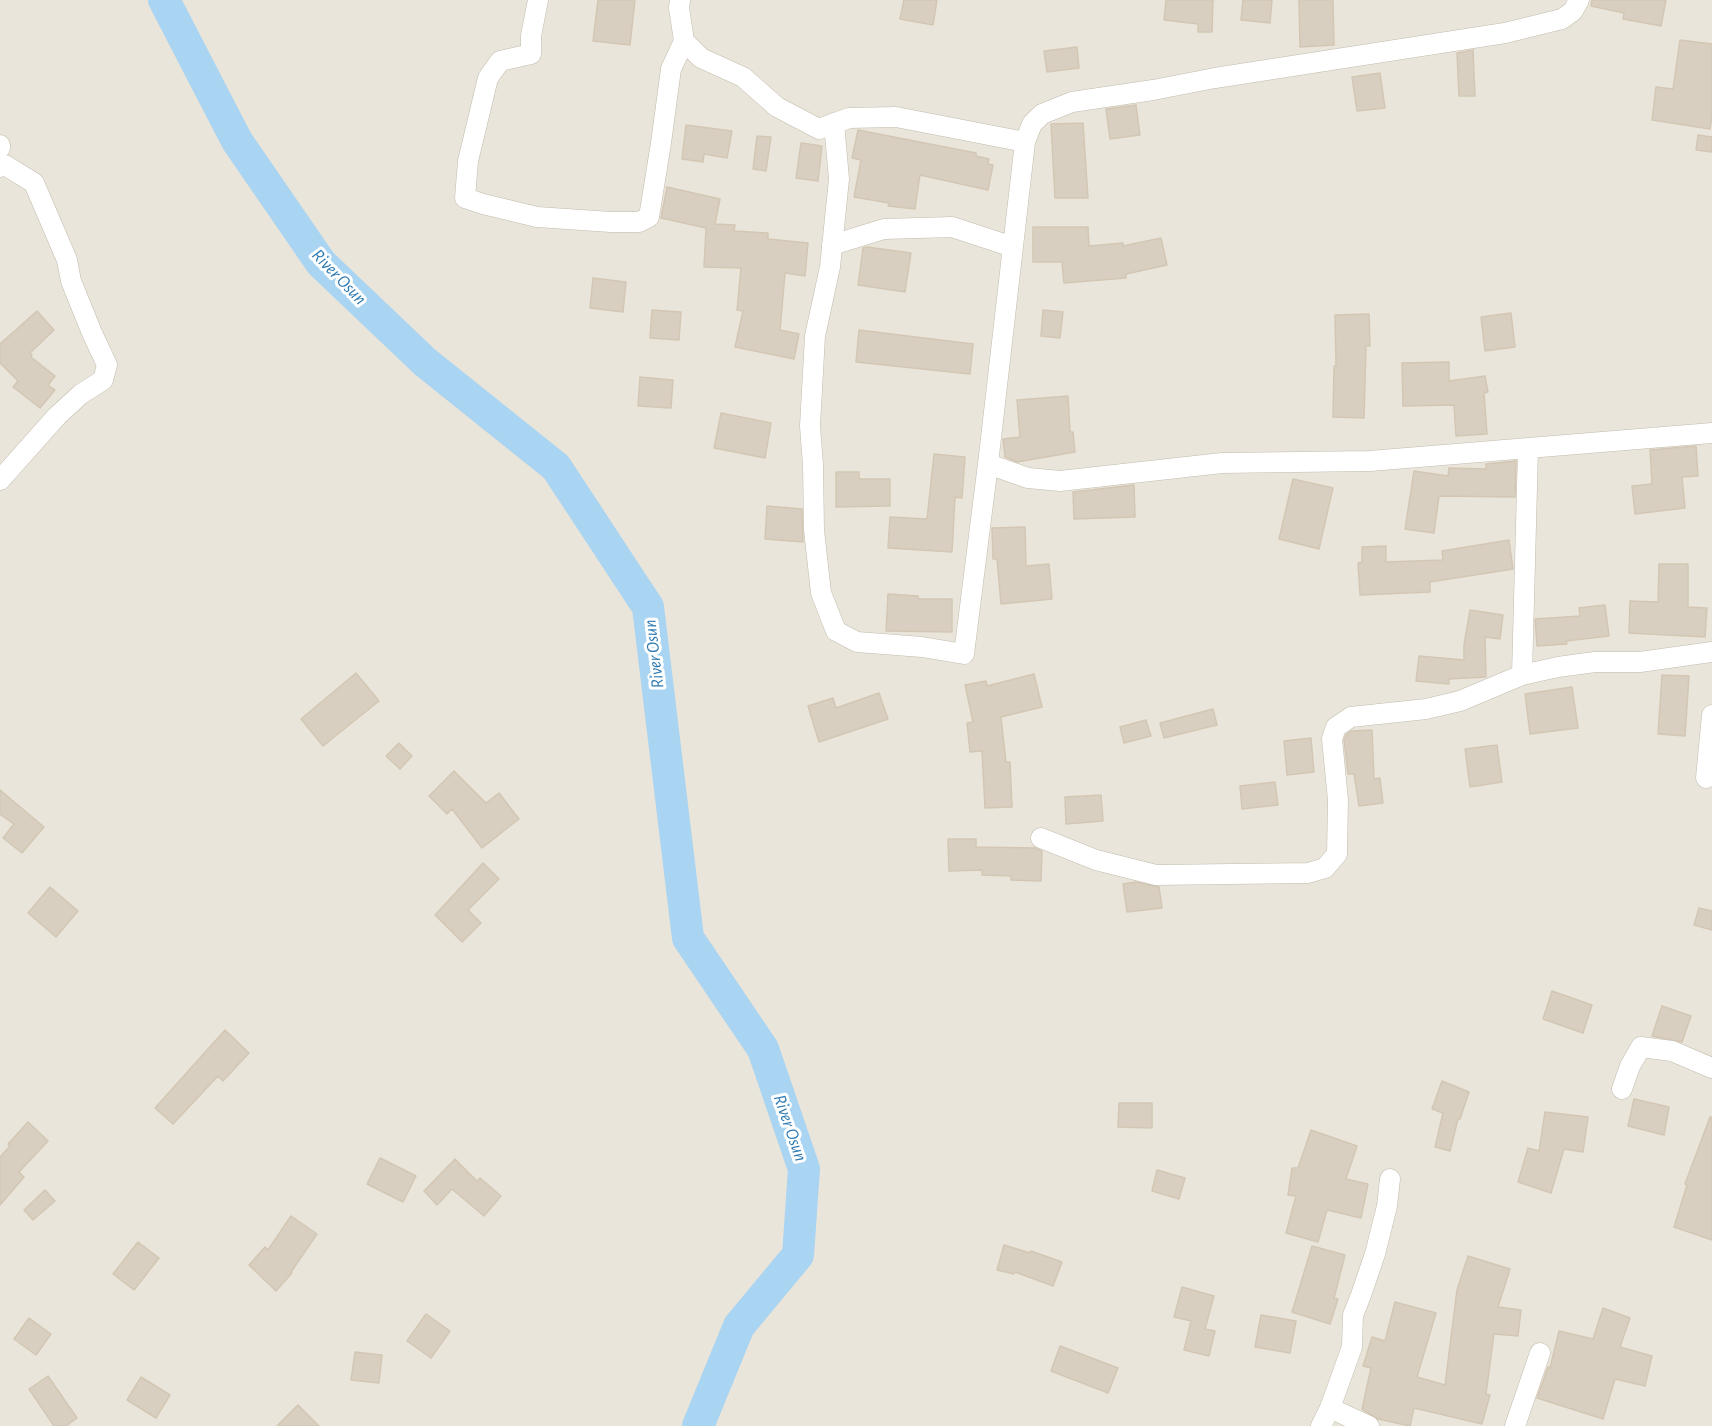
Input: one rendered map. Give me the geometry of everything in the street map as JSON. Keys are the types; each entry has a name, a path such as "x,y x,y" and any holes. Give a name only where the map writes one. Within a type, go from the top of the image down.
{"street":[{"path":"538,0 531,36 531,54 500,61 488,78 468,161 465,198 548,218 639,222 649,217 662,143 671,69 684,41 680,0"},
{"path":"834,123 839,179 830,267 815,336 810,426 814,530 820,593 836,631 857,642 922,647 964,654 1025,142 1032,124 1042,114 1072,102 1505,33 1562,19 1573,12 1579,0"},
{"path":"684,41 701,58 743,77 777,106 819,129 849,118 896,117 1025,142"},
{"path":"0,167 5,165 34,183 56,232 67,260 71,281 107,365 103,380 81,394 57,416 0,480"},
{"path":"832,245 884,229 952,227 1013,247"},
{"path":"988,464 1028,478 1059,481 1222,463 1370,461 1712,433"},
{"path":"1522,675 1528,449"},
{"path":"1041,838 1096,860 1156,875 1308,873 1325,868 1337,854 1338,800 1332,739 1336,727 1351,717 1426,709 1460,701 1522,675 1567,666 1594,662 1640,662 1712,652"},
{"path":"1706,778 1712,715"},
{"path":"1622,1089 1630,1065 1641,1047 1672,1051 1712,1068"},
{"path":"1321,1426 1330,1408 1352,1347 1353,1315 1375,1254 1387,1206 1390,1179"},
{"path":"1515,1426 1540,1353"},
{"path":"1330,1408 1369,1426"}],"shaded area":[{"path":"0,0 1712,0 1712,1426 0,1426"}],"building":[{"path":"598,0 635,0 630,45 593,41"},
{"path":"904,0 937,0 933,25 900,19"},
{"path":"1166,0 1213,0 1212,32 1198,32 1198,24 1164,20"},
{"path":"1243,0 1272,0 1270,23 1241,20"},
{"path":"1299,0 1333,0 1334,45 1300,47"},
{"path":"1592,0 1666,0 1661,26 1623,19 1624,13 1591,6"},
{"path":"1680,40 1712,44 1710,129 1652,120 1656,87 1673,89"},
{"path":"1077,47 1079,68 1047,72 1044,51"},
{"path":"1473,50 1475,96 1459,96 1457,53"},
{"path":"1380,73 1385,108 1357,111 1352,77"},
{"path":"1136,105 1140,135 1110,139 1106,109"},
{"path":"1083,123 1088,198 1055,198 1051,124"},
{"path":"686,125 732,131 727,158 704,154 703,162 682,159"},
{"path":"858,130 976,153 976,156 989,159 988,164 993,165 988,190 920,175 915,209 888,206 889,203 854,197 861,160 852,158"},
{"path":"1698,135 1712,137 1712,152 1696,150"},
{"path":"757,136 771,137 766,171 753,169"},
{"path":"801,143 822,146 818,181 796,178"},
{"path":"667,187 720,199 715,224 735,225 734,231 768,233 768,239 808,243 805,276 785,273 780,330 799,334 794,359 735,347 743,311 737,310 741,268 704,267 706,228 661,218"},
{"path":"1033,227 1088,227 1089,246 1123,243 1123,246 1161,238 1167,265 1126,274 1126,278 1064,283 1062,262 1033,262"},
{"path":"863,248 911,253 905,292 858,285"},
{"path":"593,278 626,282 623,312 590,308"},
{"path":"652,310 681,312 679,340 650,338"},
{"path":"1043,310 1063,312 1060,338 1041,336"},
{"path":"37,311 54,330 30,353 31,357 55,376 48,385 55,390 40,408 13,387 18,381 0,363 0,344"},
{"path":"1511,313 1515,347 1485,351 1481,317"},
{"path":"1369,314 1370,346 1366,346 1364,418 1333,417 1334,366 1336,366 1335,315"},
{"path":"859,330 973,344 970,374 856,362"},
{"path":"1449,362 1449,381 1485,376 1488,392 1484,393 1487,434 1456,436 1454,405 1403,406 1402,363"},
{"path":"640,377 673,380 671,408 638,406"},
{"path":"1068,396 1070,432 1073,432 1075,452 1017,462 1005,457 1003,439 1020,437 1017,400"},
{"path":"721,413 771,423 765,458 714,448"},
{"path":"1696,446 1698,476 1682,477 1685,508 1635,514 1632,486 1652,484 1650,450"},
{"path":"934,454 965,457 962,498 955,497 952,552 888,548 890,517 927,519"},
{"path":"1516,461 1515,497 1439,496 1434,533 1405,529 1414,471 1448,476 1449,468 1486,469 1486,464"},
{"path":"836,472 859,472 859,479 890,479 890,506 836,507"},
{"path":"1293,479 1333,488 1319,549 1279,539"},
{"path":"1134,485 1135,517 1074,519 1073,492"},
{"path":"767,506 802,509 803,542 765,539"},
{"path":"1025,527 1026,566 1049,564 1052,599 1001,604 997,559 993,559 992,528"},
{"path":"1509,540 1513,569 1430,582 1430,592 1360,595 1358,563 1362,562 1362,547 1386,546 1386,562 1443,560 1442,551"},
{"path":"1659,564 1688,564 1688,607 1707,608 1705,637 1629,633 1630,601 1658,602"},
{"path":"888,594 918,596 918,599 952,599 952,632 886,631"},
{"path":"1605,605 1609,636 1566,641 1567,644 1537,646 1535,619 1580,616 1579,608"},
{"path":"1470,610 1503,615 1500,639 1485,637 1486,677 1449,679 1449,684 1416,681 1419,656 1464,660"},
{"path":"356,673 379,701 323,746 301,719"},
{"path":"1034,674 1042,707 1001,717 1006,762 1010,762 1012,807 985,808 982,751 970,752 967,723 973,722 965,685 986,681 987,686"},
{"path":"1662,675 1689,676 1685,736 1658,734"},
{"path":"1572,687 1578,728 1530,734 1525,694"},
{"path":"879,693 888,719 819,742 808,706 833,698 836,708"},
{"path":"1213,709 1217,725 1164,738 1160,723"},
{"path":"1146,720 1151,736 1124,743 1120,727"},
{"path":"1372,730 1374,779 1380,778 1383,803 1359,806 1354,774 1348,774 1344,740 1351,731"},
{"path":"1311,738 1314,772 1287,775 1284,741"},
{"path":"399,743 412,756 400,769 386,756"},
{"path":"1497,745 1502,782 1470,787 1465,749"},
{"path":"454,771 486,803 499,793 519,819 482,848 452,809 447,814 429,796"},
{"path":"1275,782 1278,805 1242,809 1240,786"},
{"path":"0,790 44,827 22,853 3,838 14,824 0,814"},
{"path":"1101,795 1103,821 1066,824 1065,797"},
{"path":"948,839 976,839 976,847 1035,848 1042,851 1041,881 1011,880 1011,876 982,875 982,870 949,871"},
{"path":"483,863 499,879 468,910 481,923 462,942 435,915"},
{"path":"1136,882 1159,887 1162,908 1127,912 1123,884"},
{"path":"50,887 78,911 56,937 28,913"},
{"path":"1699,908 1712,911 1712,930 1694,925"},
{"path":"1552,991 1592,1005 1583,1033 1543,1019"},
{"path":"1662,1006 1691,1016 1682,1042 1652,1036"},
{"path":"225,1030 249,1053 223,1081 218,1076 173,1124 155,1108"},
{"path":"1442,1081 1469,1092 1460,1119 1458,1119 1450,1151 1435,1147 1443,1113 1432,1109"},
{"path":"1634,1099 1669,1107 1664,1135 1628,1126"},
{"path":"1119,1103 1152,1103 1152,1128 1118,1127"},
{"path":"1545,1112 1588,1117 1583,1152 1564,1149 1551,1193 1518,1182 1528,1148 1539,1151"},
{"path":"1710,1117 1712,1117 1712,1240 1674,1227 1687,1185 1685,1184"},
{"path":"28,1122 48,1141 19,1172 24,1177 0,1205 0,1157 10,1146 8,1144"},
{"path":"1311,1130 1357,1146 1346,1179 1368,1184 1361,1218 1327,1210 1318,1242 1286,1233 1296,1196 1288,1195 1292,1168 1298,1168"},
{"path":"380,1158 416,1176 403,1202 367,1184"},
{"path":"455,1159 477,1181 480,1178 501,1196 484,1216 452,1189 437,1205 424,1191"},
{"path":"1157,1170 1185,1178 1179,1199 1152,1191"},
{"path":"45,1190 55,1201 33,1220 24,1210"},
{"path":"291,1216 317,1234 292,1273 276,1291 249,1265 265,1247 268,1250"},
{"path":"138,1242 159,1258 134,1290 113,1274"},
{"path":"1004,1245 1030,1253 1031,1251 1062,1262 1053,1286 1015,1272 1014,1274 997,1270"},
{"path":"1312,1246 1345,1255 1334,1298 1338,1299 1330,1324 1292,1312"},
{"path":"1468,1256 1510,1269 1498,1307 1521,1310 1518,1336 1494,1334 1486,1394 1490,1395 1482,1424 1414,1408 1410,1426 1378,1419 1362,1409 1371,1368 1363,1366 1372,1337 1385,1341 1395,1302 1436,1313 1417,1377 1445,1385 1457,1290"},
{"path":"1182,1287 1214,1296 1205,1329 1215,1331 1209,1356 1184,1350 1191,1321 1174,1317"},
{"path":"1603,1308 1630,1318 1620,1347 1652,1356 1645,1386 1615,1379 1603,1419 1537,1398 1548,1367 1550,1368 1559,1331 1593,1339"},
{"path":"426,1314 450,1331 431,1358 407,1341"},
{"path":"1261,1315 1296,1321 1290,1353 1255,1347"},
{"path":"29,1318 51,1334 36,1355 14,1339"},
{"path":"1060,1346 1118,1368 1108,1393 1051,1371"},
{"path":"355,1352 382,1355 379,1383 351,1380"},
{"path":"48,1376 77,1418 66,1426 54,1426 29,1389"},
{"path":"141,1377 170,1395 156,1418 127,1400"},
{"path":"298,1405 319,1426 277,1426"}],"waterway":[{"name":"River Osun","path":"164,0 237,141 321,263 425,362 556,467 648,607 688,938 763,1049 804,1169 798,1255 739,1326 698,1426"}]}
